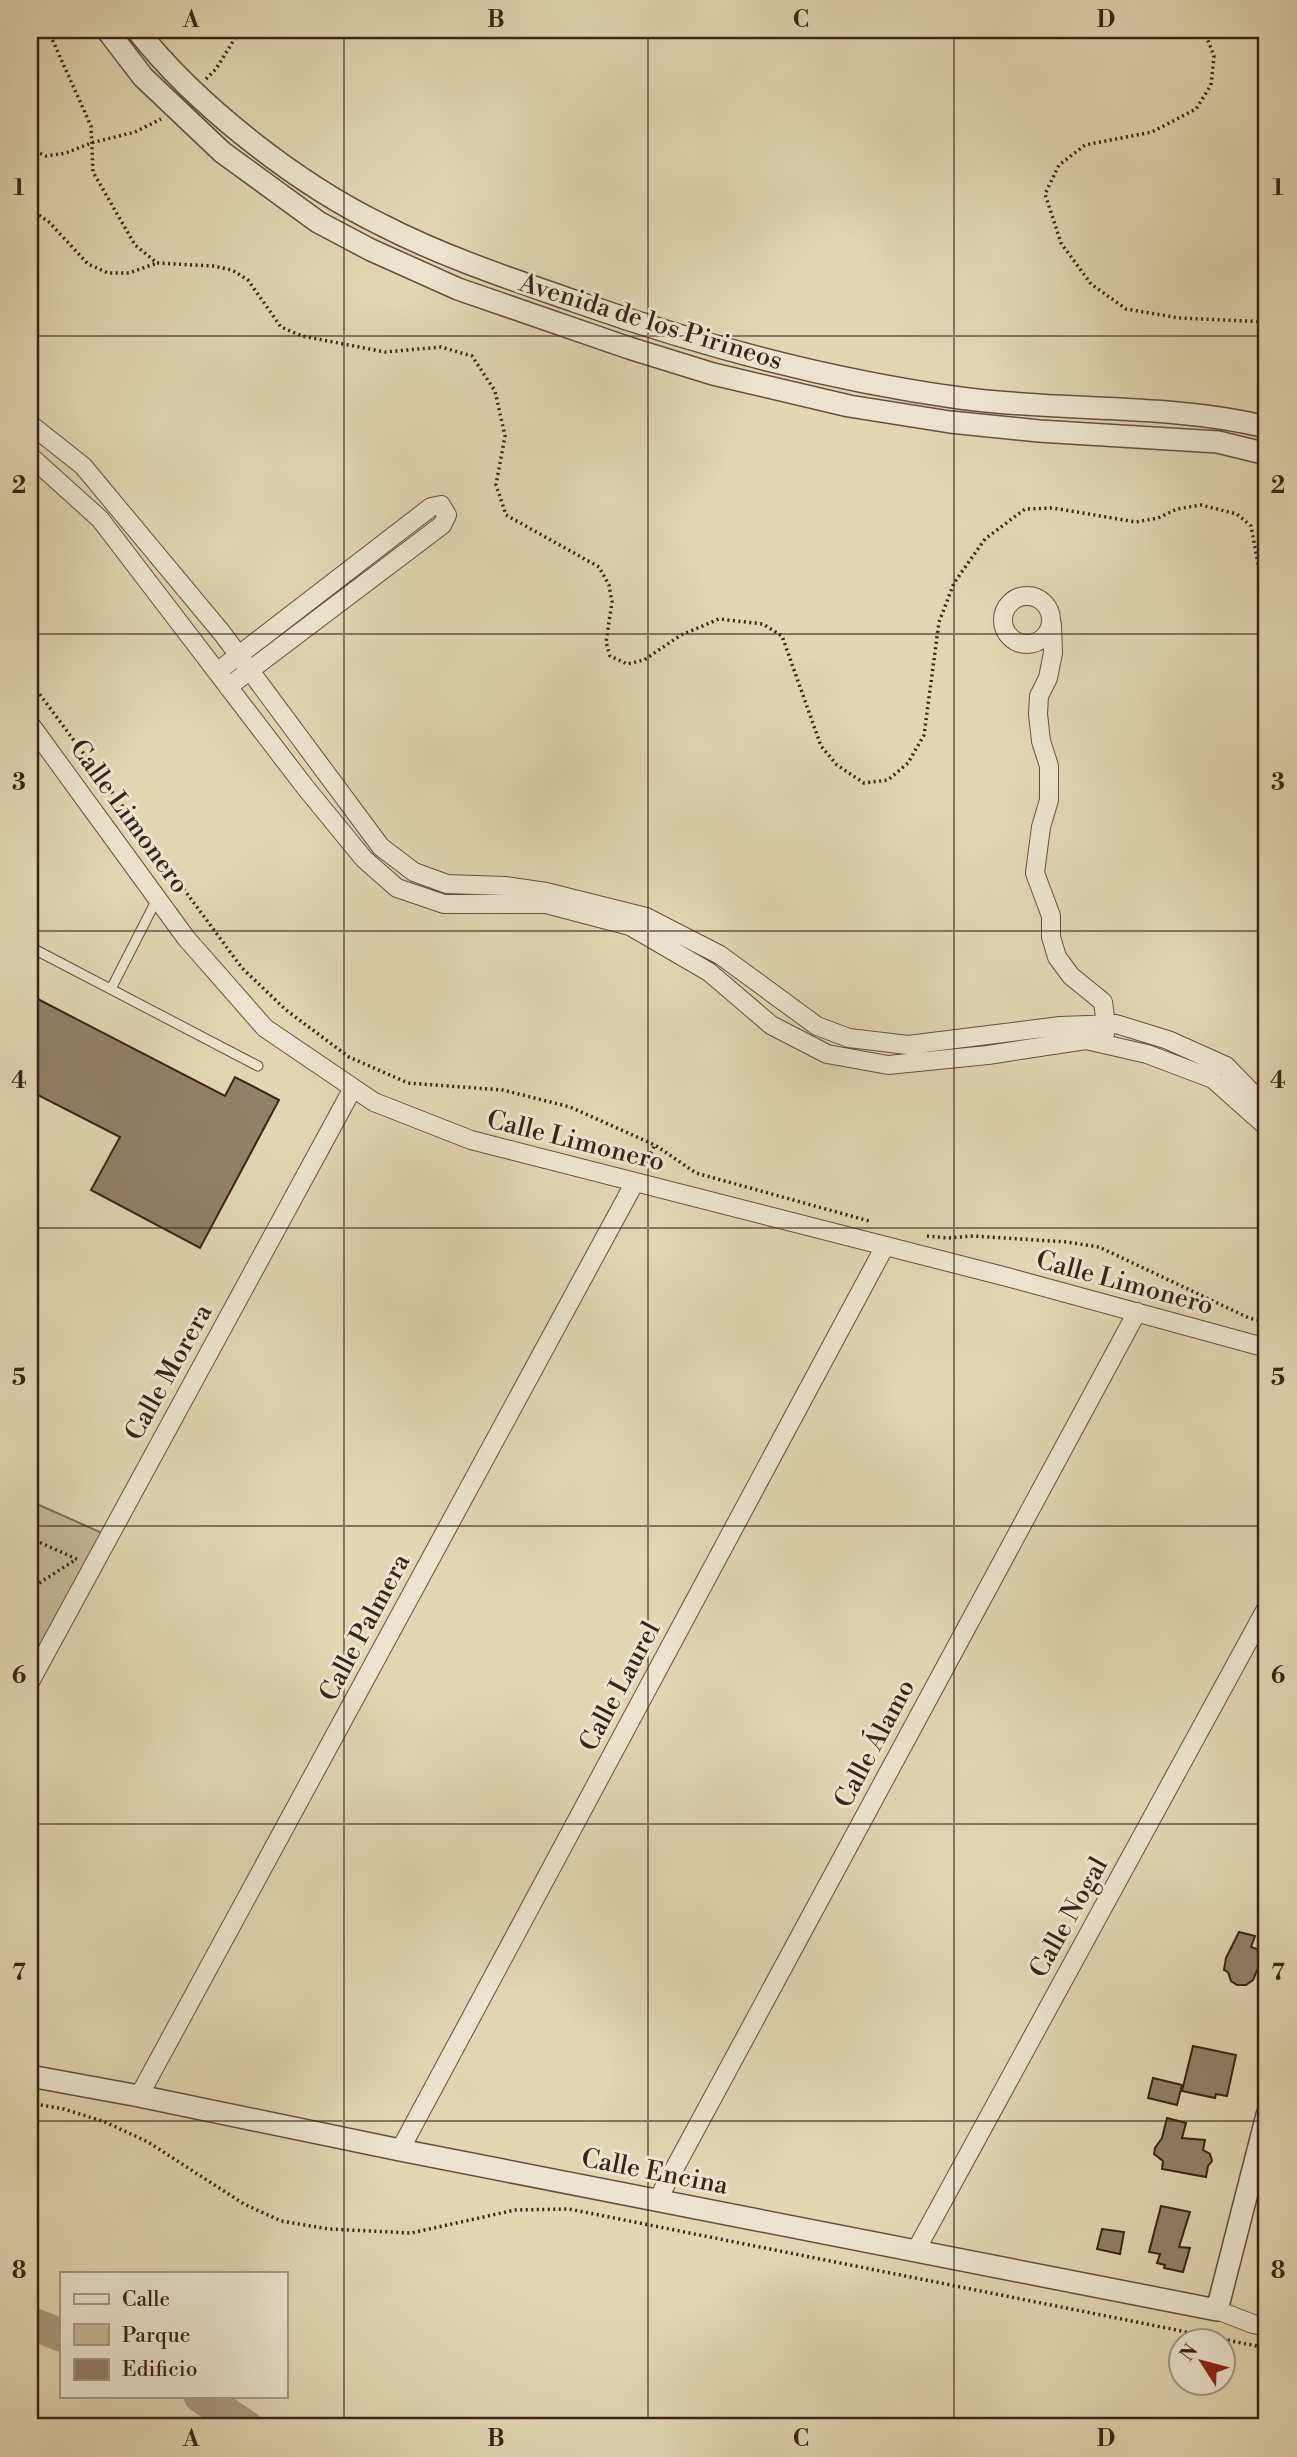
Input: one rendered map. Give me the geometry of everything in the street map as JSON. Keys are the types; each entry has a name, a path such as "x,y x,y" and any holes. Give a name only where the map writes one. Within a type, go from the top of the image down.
{"street":[{"name":"Avenida de los Pirineos","path":"107,30 143,77 222,152 308,214 371,250 458,289 713,374 849,406 1001,427 1218,442 1267,454"},
{"name":"Avenida de los Pirineos","path":"137,30 155,53 234,128 331,198 383,226 471,265 725,350 874,384 962,398 1051,407 1230,418 1267,428"},
{"path":"30,424 83,466 239,655 381,847 414,872 447,884 505,886 546,892 646,917 720,955 817,1026 849,1038 908,1045 1060,1026 1116,1024 1168,1040 1226,1066 1267,1108"},
{"path":"30,456 100,519 364,859 397,888 444,904 546,904 630,926 709,972 771,1025 827,1054 888,1065 988,1055 1086,1040 1147,1054 1213,1079 1267,1127"},
{"path":"217,672 431,507 441,505 447,516 442,525 228,687"},
{"path":"1052,624 1053,653 1048,678 1039,696 1038,715 1048,766 1049,800 1041,827 1035,873 1051,916 1057,957 1071,976 1103,1002 1106,1024 1103,1044"},
{"name":"Calle Limonero","path":"30,724 186,938 265,1028 374,1102 471,1140 1267,1348"},
{"name":"Calle Morera","path":"30,1682 85,1562 353,1088"},
{"name":"Calle Palmera","path":"139,2096 635,1182"},
{"name":"Calle Laurel","path":"400,2150 884,1246"},
{"name":"Calle Álamo","path":"658,2199 1137,1312"},
{"name":"Calle Nogal","path":"915,2252 1267,1606"},
{"name":"Calle Encina","path":"30,2076 1217,2310 1267,2327"},
{"path":"1217,2310 1267,2115"}],"lane":[{"path":"111,989 158,897"},
{"path":"30,947 258,1066"}],"path":[{"path":"48,30 90,126 93,172 135,245 156,263"},
{"path":"195,91 216,69 240,30"},
{"path":"1204,30 1214,56 1211,85 1196,109 1152,132 1085,145 1059,165 1045,194 1061,243 1091,284 1126,309 1179,318 1267,323"},
{"path":"30,149 46,156 66,153 135,132 178,110"},
{"path":"30,209 49,222 88,264 108,274 130,274 156,263 213,266 232,270 248,280 281,327 302,336 385,352 441,347 472,356 495,391 505,436 496,485 506,515 598,567 610,585 612,602 606,642 610,656 627,664 644,660 681,635 719,619 762,624 782,636 821,746 837,765 864,783 888,780 908,763 924,736 939,621 954,583 985,539 1025,509 1053,508 1136,522 1158,519 1177,509 1201,505 1237,514 1251,526 1262,585 1267,595"},
{"path":"30,681 242,968 286,1010 349,1057 408,1083 503,1090 570,1107 655,1145 696,1173 871,1222"},
{"path":"30,695 35,687"},
{"path":"635,1182 655,1145"},
{"path":"924,1236 973,1236 1067,1242 1099,1247 1238,1313 1267,1322"},
{"path":"30,1538 85,1562"},
{"path":"30,1589 85,1562"},
{"path":"30,2103 64,2109 105,2122 148,2142 244,2204 281,2221 329,2230 411,2233 515,2210 569,2209 764,2250 1267,2347"}],"green space":[{"path":"30,1501 109,1536 30,1682"}],"building":[{"path":"30,995 225,1096 235,1077 279,1100 200,1248 91,1190 120,1137 30,1091"},
{"path":"1239,1932 1255,1936 1251,1947 1265,1952 1253,1980 1246,1985 1237,1985 1231,1981 1228,1972 1224,1970 1226,1958"},
{"path":"1193,2046 1236,2055 1227,2096 1216,2094 1215,2098 1182,2091"},
{"path":"1153,2078 1182,2085 1177,2105 1148,2098"},
{"path":"1167,2118 1186,2123 1182,2138 1205,2140 1203,2150 1210,2154 1212,2161 1206,2177 1162,2169 1163,2161 1154,2154"},
{"path":"1161,2206 1190,2212 1179,2247 1190,2248 1183,2272 1164,2268 1165,2265 1157,2263 1160,2254 1149,2252"},
{"path":"1102,2229 1124,2232 1120,2254 1097,2249"}],"waterway":[{"path":"30,2323 60,2335"},
{"path":"203,2398 247,2427"}]}
